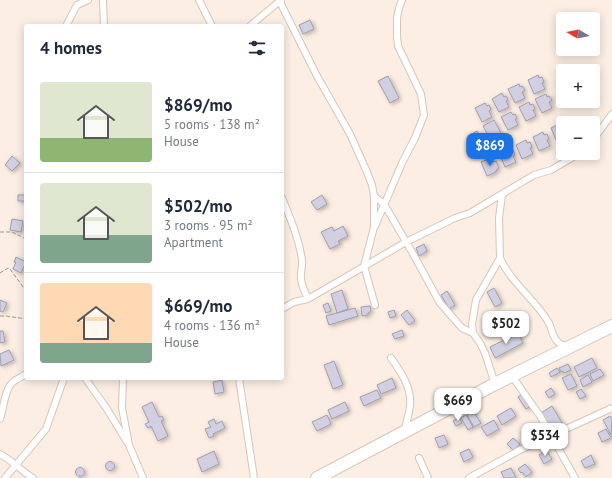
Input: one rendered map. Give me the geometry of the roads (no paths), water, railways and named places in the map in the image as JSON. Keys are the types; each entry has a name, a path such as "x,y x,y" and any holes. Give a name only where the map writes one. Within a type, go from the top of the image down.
{"highway":[{"path":"317,478 495,384 612,326"}],"street":[{"path":"67,24 77,5 88,0"},
{"path":"103,0 104,24"},
{"path":"198,0 211,24"},
{"path":"252,24 280,0 317,76 350,134 367,172 374,196 374,227"},
{"path":"375,305 364,266 374,227 424,115 421,94 398,46 397,18 402,0"},
{"path":"600,130 612,114"},
{"path":"284,309 294,302 308,298 406,242 470,213 534,175 551,170 568,160"},
{"path":"502,195 499,218 500,258 506,270 543,314 552,330 553,336 558,342 569,348"},
{"path":"374,196 384,204 440,303 462,328 473,333"},
{"path":"284,203 295,229 300,247 303,262 301,278 308,298"},
{"path":"495,384 485,353 473,333 472,324 476,300 500,258"},
{"path":"391,358 402,373 408,387 410,405 404,432"},
{"path":"0,419 4,408 4,400 12,383 24,375"},
{"path":"512,376 540,416 575,478"},
{"path":"5,478 46,429 63,380"},
{"path":"86,380 107,408 129,445 143,478"},
{"path":"123,380 122,408 129,445"},
{"path":"239,380 254,478"},
{"path":"468,478 520,450 612,408"},
{"path":"0,454 16,464 33,478"},
{"path":"419,458 428,478"}]}
